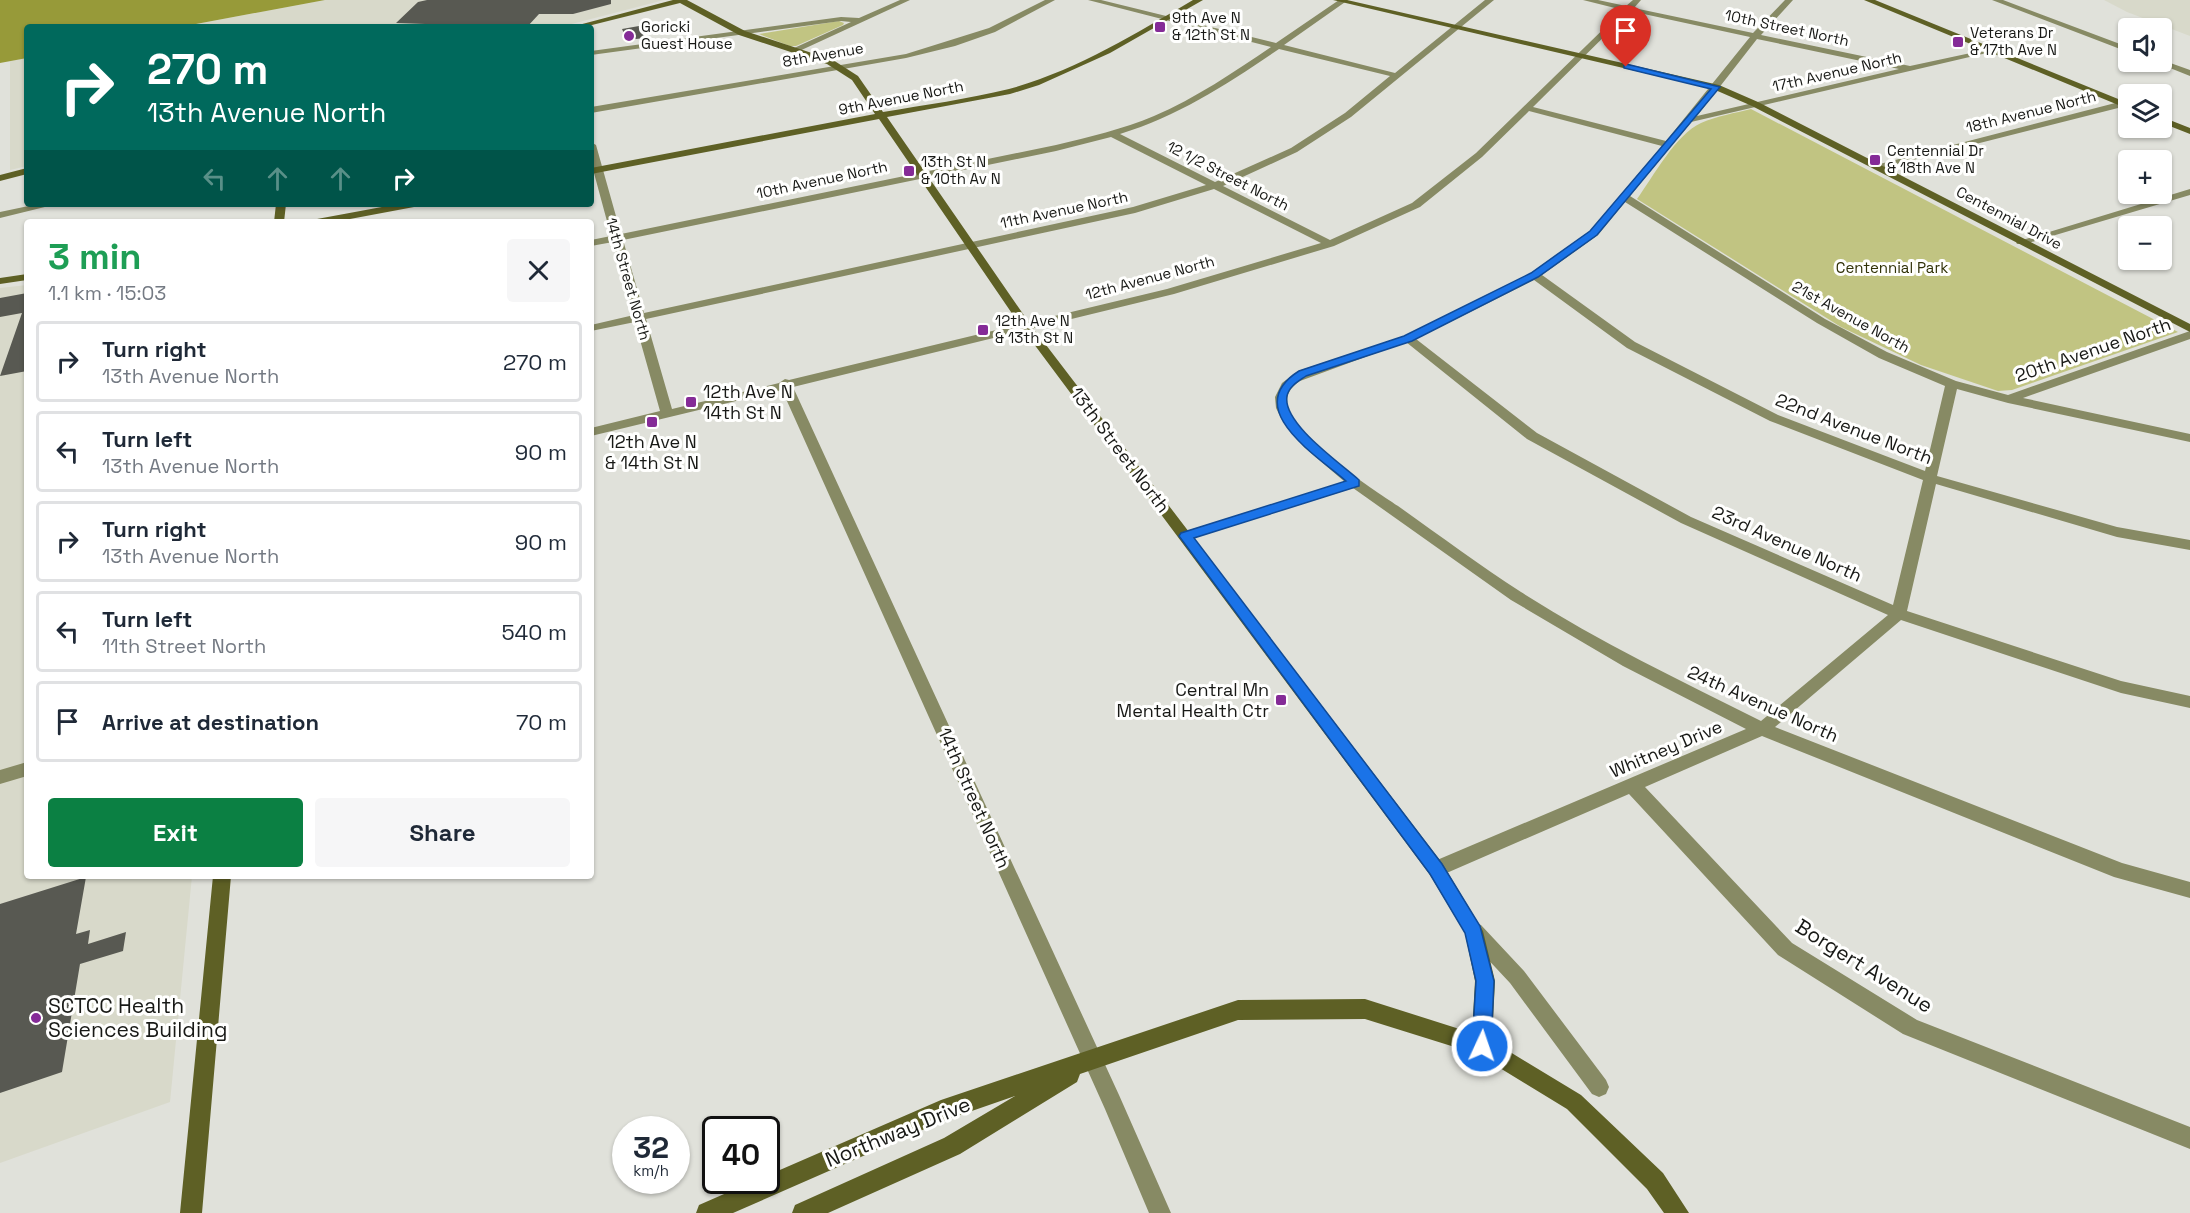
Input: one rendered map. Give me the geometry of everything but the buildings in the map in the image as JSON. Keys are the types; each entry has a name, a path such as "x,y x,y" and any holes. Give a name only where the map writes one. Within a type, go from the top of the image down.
{"street":[{"path":"587,24 681,0"},
{"name":"13th Street North","path":"681,0 742,33 840,67 855,78 1026,326 1436,869 1474,931 1485,981 1482,1046"},
{"path":"795,51 906,0"},
{"name":"8th Avenue","path":"594,109 906,56 952,44 992,30 1051,0"},
{"path":"1092,0 1395,75"},
{"name":"9th Avenue North","path":"594,170 986,97 1053,78 1103,55 1199,0"},
{"name":"Centennial Drive","path":"1341,0 1716,87 1755,104 1877,166 2190,329"},
{"name":"10th Avenue North","path":"594,242 1056,148 1113,134 1173,111 1225,82 1341,0"},
{"name":"11th Avenue North","path":"594,327 1135,210 1214,186 1294,150 1348,115 1490,0"},
{"name":"10th Street North","path":"1587,0 1911,69"},
{"name":"12th Avenue North","path":"594,431 785,383 1170,292 1330,244 1416,205 1480,154 1637,0"},
{"path":"1408,339 1535,275 1594,233 1669,145 1755,36 1789,0"},
{"path":"1868,0 2118,102"},
{"path":"1996,0 2118,46"},
{"path":"594,53 841,19 861,21"},
{"path":"2088,41 2098,38"},
{"name":"17th Avenue North","path":"1689,120 1991,50"},
{"path":"2172,69 2190,73"},
{"name":"18th Avenue North","path":"1877,166 2118,107"},
{"path":"1527,108 1669,145"},
{"path":"2172,124 2190,132"},
{"name":"12 1/2 Street North","path":"1113,134 1330,244"},
{"name":"14th Street North","path":"594,170 617,238 667,413"},
{"path":"0,178 24,172"},
{"path":"2021,242 2190,192"},
{"name":"21st Avenue North","path":"1625,197 1821,321 1883,355 1952,384 2008,399 2190,438"},
{"path":"0,216 38,207"},
{"path":"333,219 398,207"},
{"path":"0,272 24,268"},
{"name":"22nd Avenue North","path":"1535,275 1631,345 1774,418 1932,479 2117,532 2190,545"},
{"path":"0,281 24,277"},
{"name":"20th Avenue North","path":"2008,399 2190,335"},
{"name":"24th Avenue North","path":"1408,339 1302,374 1288,383 1281,396 1283,412 1293,428 1354,483 1516,596 1629,662 1762,729 2120,871 2190,890"},
{"name":"23rd Avenue North","path":"1408,339 1532,436 1686,520 1899,615 2121,687 2190,702"},
{"name":"14th Street North","path":"785,383 1094,1061 1160,1213"},
{"path":"1899,615 1952,384"},
{"path":"1185,536 1354,483"},
{"name":"Whitney Drive","path":"1436,869 1762,729 1899,615"},
{"path":"0,777 24,770"},
{"name":"Borgert Avenue","path":"1632,785 1785,950 1910,1027 2190,1138"},
{"path":"191,1213 222,879"},
{"path":"1474,931 1517,976 1599,1087"},
{"name":"Northway Drive","path":"707,1213 941,1111 1094,1061 1238,1010 1365,1010 1482,1046"},
{"path":"1482,1046 1574,1102 1655,1181 1678,1213"},
{"name":"Northway Drive","path":"803,1213 951,1146 1094,1061"}],"shaded area":[{"path":"0,0 325,0 196,24 24,24 24,59 0,63"},
{"path":"325,0 664,0 572,24 196,24"},
{"path":"2104,0 2190,0 2190,36 2172,29 2172,18 2143,18"},
{"path":"24,59 24,167 10,170 10,61"},
{"path":"24,285 24,879 192,879 170,1102 0,1163 0,288"}],"green space":[{"path":"839,21 844,23 843,25 796,46 790,46 759,34"},
{"name":"Centennial Park","path":"1751,109 2178,332 2012,390 1998,391 1921,365 1841,327 1637,199 1683,136 1701,123 1713,118"}],"place":[{"name":"9th Ave N & 12th St N","path":"1160,27"},
{"name":"Goricki Guest House","path":"629,36"},
{"name":"Veterans Dr & 17th Ave N","path":"1958,42"},
{"name":"Centennial Dr & 18th Ave N","path":"1875,160"},
{"name":"13th St N & 10th Av N","path":"909,171"},
{"name":"12th Ave N & 13th St N","path":"983,330"},
{"name":"12th Ave N 14th St N","path":"691,402"},
{"name":"12th Ave N & 14th St N","path":"652,422"},
{"name":"Central Mn Mental Health Ctr","path":"1281,700"},
{"name":"SCTCC Health Sciences Building","path":"36,1018"}],"route":[{"path":"1482,1046 1485,981 1474,931 1436,869 1185,536 1354,483 1293,428 1283,412 1281,396 1288,383 1302,374 1408,339 1535,275 1594,233 1716,87 1626,67"}]}
